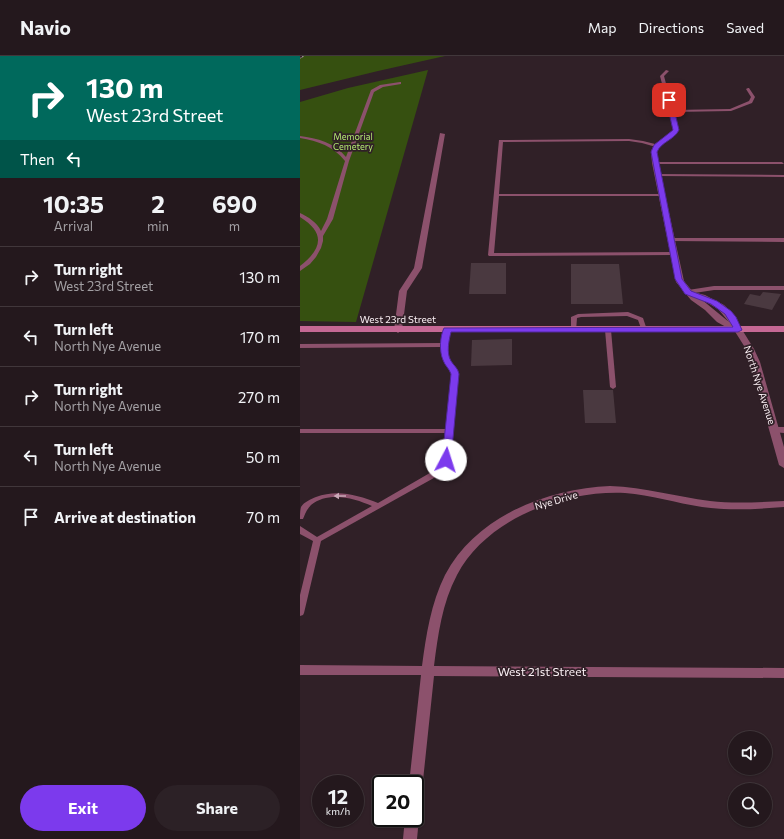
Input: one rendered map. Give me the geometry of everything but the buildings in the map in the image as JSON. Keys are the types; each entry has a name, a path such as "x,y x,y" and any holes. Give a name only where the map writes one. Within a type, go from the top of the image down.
{"main road":[{"name":"West 23rd Street","path":"300,330 784,330"}],"street":[{"path":"398,330 403,291 418,268 442,134"},
{"name":"North Nye Avenue","path":"656,146 654,151 655,163 680,282 688,292 712,311 720,320 738,330 747,343 780,430 784,465"},
{"name":"Nye Drive","path":"416,775 427,670 437,608 459,562 475,543 494,528 540,503 571,494 600,490 650,492 711,505 742,506 784,504"},
{"name":"West 21st Street","path":"300,670 784,673"},
{"path":"410,839 411,827"}],"lane":[{"path":"667,70 662,76 676,130 674,134 656,146 629,140 501,140 491,255 673,254"},
{"path":"300,269 311,261 318,252 321,244 321,234 330,219 347,161 372,91 385,85 400,83"},
{"path":"672,111 731,110 751,102 753,97 748,89"},
{"path":"300,137 329,144 347,161"},
{"path":"655,163 782,163"},
{"path":"658,175 784,176"},
{"path":"497,195 661,195"},
{"path":"300,215 314,224 321,234"},
{"path":"670,240 784,240"},
{"path":"688,292 714,288 784,288"},
{"path":"574,330 574,317 580,315 628,314 641,319 644,330"},
{"path":"300,613 317,540 438,472 446,460 455,374 454,368 447,361 445,356 447,329"},
{"path":"608,330 613,387"},
{"path":"300,346 445,344"},
{"path":"300,431 449,430"},
{"path":"300,517 301,512 307,505 316,499 328,496 352,496 377,506"},
{"path":"300,529 317,540"}],"green space":[{"path":"300,56 445,56 300,90"},
{"name":"Memorial Cemetery","path":"428,70 356,322 300,321 300,102 348,88"}],"route":[{"path":"446,460 455,374 454,368 447,361 445,356 447,329 738,330 732,317 720,306 714,302 688,292 681,284 679,279 661,195 654,152 656,146 674,134 676,130 669,100"}]}
